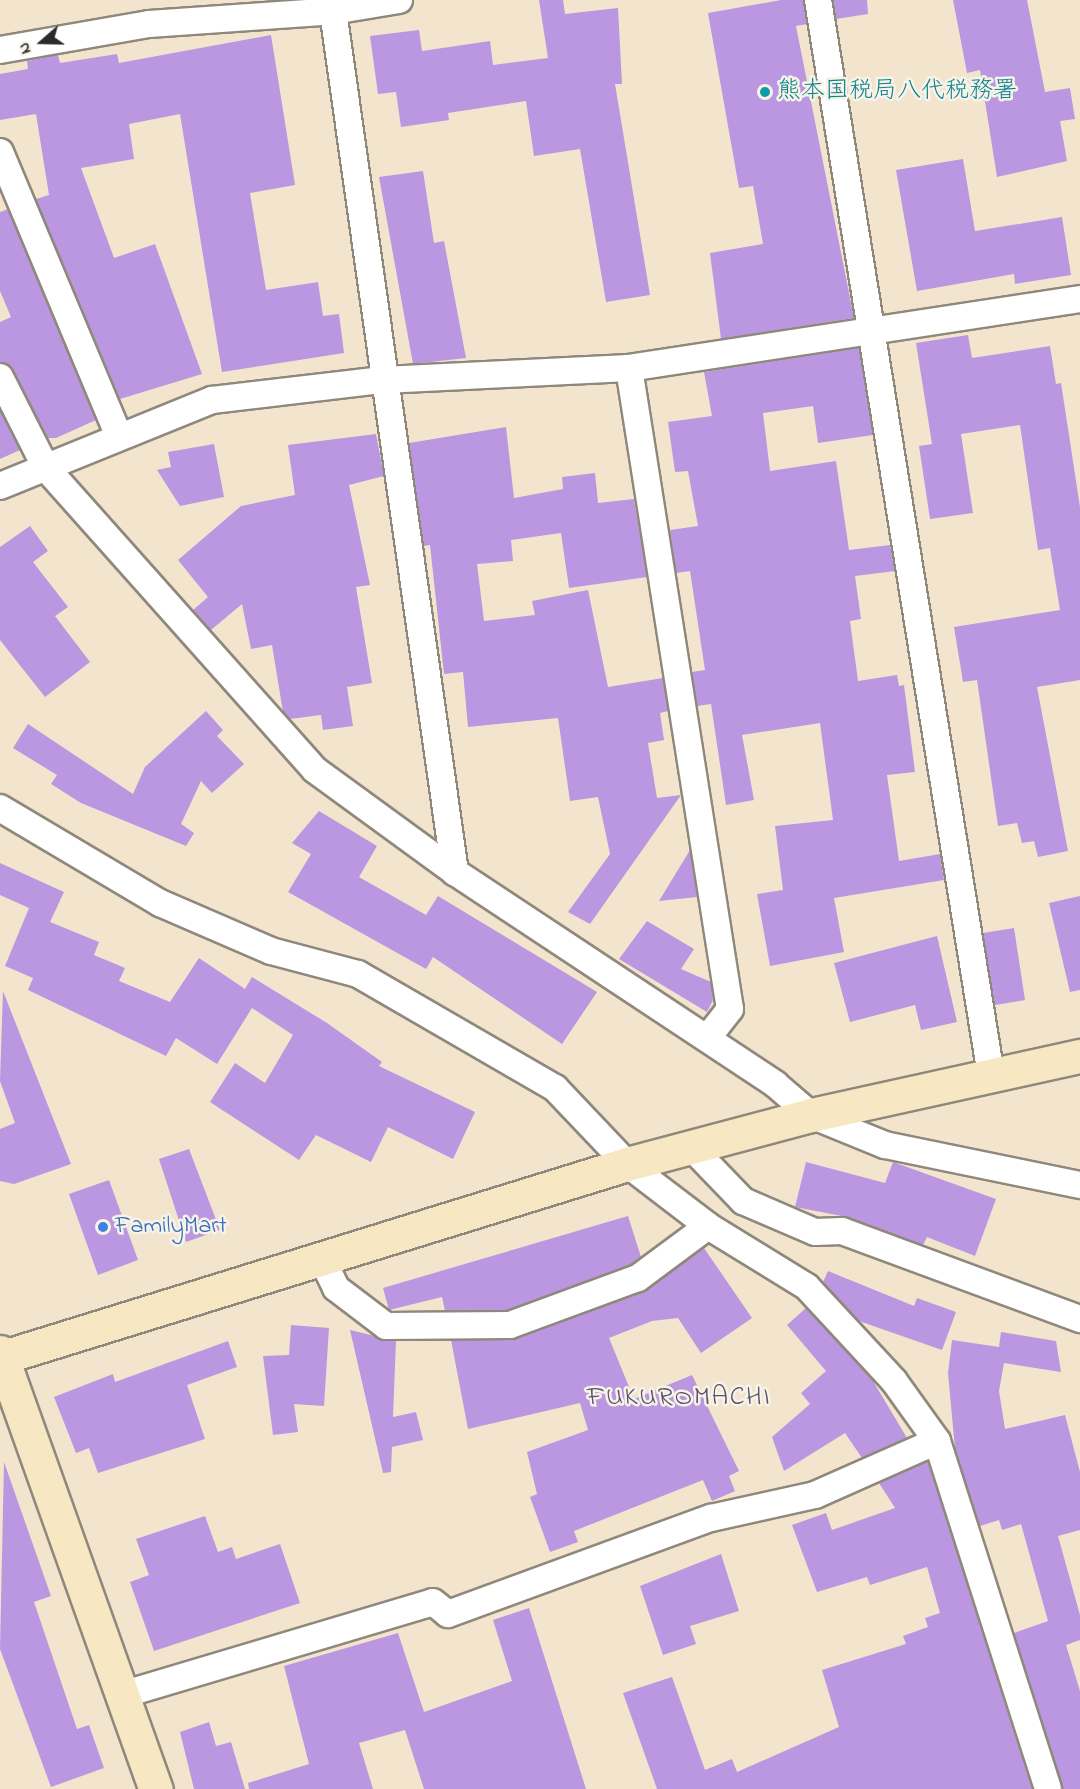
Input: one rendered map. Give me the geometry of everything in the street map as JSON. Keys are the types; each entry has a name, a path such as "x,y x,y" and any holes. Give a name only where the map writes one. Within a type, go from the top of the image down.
{"street":[{"path":"0,50 149,24 333,11 399,0"},
{"path":"818,0 991,1075"},
{"path":"333,11 383,380 455,872"},
{"path":"0,152 119,436"},
{"path":"0,486 212,400 383,380 629,368 872,335 1080,299"},
{"path":"629,368 730,1009 707,1038"},
{"path":"0,376 46,468 315,770 455,872 707,1038 811,1115 885,1145 1080,1185"},
{"path":"0,808 160,903 271,951 358,974 555,1088 627,1164 708,1226 807,1287 894,1381 937,1441 1048,1789"},
{"path":"156,1789 125,1694 1,1356 627,1164 811,1115 1080,1056"},
{"path":"692,1148 743,1201 814,1232 842,1231 1080,1319"},
{"path":"322,1258 336,1288 386,1326 510,1325 638,1278 708,1226"},
{"path":"125,1694 433,1602 448,1614 711,1518 815,1496 937,1441"}],"building":[{"path":"539,0 563,0 565,14 618,8 622,84 615,84 650,295 606,302 580,149 534,156 526,101 448,113 449,120 401,127 396,92 378,94 370,36 419,30 422,51 490,41 493,65 548,58"},
{"path":"781,0 803,0 807,24 796,26 854,318 721,339 710,253 763,244 753,186 739,188 708,13"},
{"path":"833,0 867,0 868,14 836,19"},
{"path":"953,0 1027,0 1045,92 1070,88 1075,119 1060,121 1067,161 997,177 980,70 967,73"},
{"path":"271,35 295,185 250,193 266,290 318,282 323,316 339,314 344,353 222,372 180,114 129,124 134,159 81,168 114,258 155,244 202,374 120,399 36,199 49,195 36,114 0,120 0,74 28,69 27,61 58,55 60,63 117,54 119,63"},
{"path":"963,159 975,231 1062,217 1071,275 1015,284 1014,274 917,291 896,170"},
{"path":"423,171 434,243 444,241 466,358 413,364 379,177"},
{"path":"8,209 96,420 56,438 48,438 13,370 0,362 0,322 11,317 0,291 0,212"},
{"path":"968,335 972,358 1050,346 1056,384 1061,383 1080,507 1080,680 1037,687 1068,851 1038,857 1034,841 1022,843 1017,823 998,826 977,680 963,682 954,627 1060,610 1050,548 1038,550 1020,425 961,434 973,513 930,519 919,446 932,444 916,343"},
{"path":"859,348 873,435 818,443 813,406 763,413 770,471 836,461 849,550 890,545 895,571 855,576 861,619 850,621 858,681 897,675 899,686 904,685 915,772 887,775 899,861 940,854 944,880 834,898 844,952 770,966 757,894 783,890 775,826 833,820 820,723 742,735 754,800 726,805 711,704 697,706 692,672 705,670 690,571 676,573 670,530 698,526 688,471 675,472 668,422 712,416 704,372"},
{"path":"0,410 20,450 0,459"},
{"path":"506,427 514,498 563,489 562,477 595,473 598,503 634,499 647,577 569,588 561,533 511,540 513,561 477,564 484,621 535,615 532,601 588,590 608,687 663,678 668,711 660,713 664,740 648,743 657,798 681,795 590,924 568,912 610,854 598,797 570,801 558,718 468,727 463,672 444,674 430,545 424,546 409,443"},
{"path":"376,434 384,476 349,485 370,585 356,587 372,683 347,687 353,726 323,730 321,715 290,719 283,712 272,645 251,649 242,604 211,630 193,610 208,597 178,560 241,506 295,495 288,445"},
{"path":"214,444 224,497 180,506 157,470 171,467 168,452"},
{"path":"30,526 48,551 33,562 68,607 55,616 90,662 45,697 0,640 0,547"},
{"path":"206,711 223,730 217,736 244,764 212,793 201,781 181,824 194,833 186,846 81,803 51,784 57,775 13,748 28,724 133,794 145,767"},
{"path":"319,811 377,846 359,877 426,915 438,896 597,992 562,1044 433,957 426,969 288,892 311,854 292,843"},
{"path":"690,850 697,897 659,901"},
{"path":"0,863 64,892 50,922 99,942 94,955 125,968 119,981 170,1002 199,958 245,989 252,977 327,1023 382,1062 379,1066 475,1112 453,1159 388,1127 371,1162 316,1135 299,1160 210,1102 235,1063 265,1083 293,1035 252,1008 217,1064 176,1038 166,1056 28,990 33,978 5,966 29,908 0,895"},
{"path":"1080,896 1080,990 1070,992 1049,903"},
{"path":"647,921 694,949 681,969 711,982 713,1000 707,1012 619,959"},
{"path":"1014,928 1025,1000 995,1005 983,933"},
{"path":"937,936 957,1022 921,1030 915,1005 850,1022 834,963"},
{"path":"3,991 71,1164 14,1184 0,1181 0,1129 15,1123 0,1081"},
{"path":"189,1149 220,1230 186,1242 159,1159"},
{"path":"806,1162 885,1183 893,1162 996,1199 975,1256 927,1237 923,1245 847,1217 795,1207"},
{"name":"FamilyMart","path":"109,1180 138,1260 98,1275 69,1194"},
{"path":"628,1216 641,1257 631,1265 507,1310 445,1311 442,1297 389,1310 383,1288"},
{"path":"704,1248 752,1318 701,1353 678,1318 652,1321 609,1338 634,1399 692,1375 739,1471 729,1476 735,1491 712,1501 703,1480 574,1531 578,1542 550,1552 530,1497 537,1494 527,1452 588,1430 580,1403 468,1429 451,1340 515,1339 643,1292"},
{"path":"828,1271 914,1306 917,1298 956,1312 942,1350 859,1321 823,1282"},
{"path":"806,1308 873,1381 907,1438 862,1458 845,1433 784,1471 772,1437 810,1404 801,1393 826,1371 787,1325"},
{"path":"291,1325 329,1328 324,1406 294,1404 298,1432 273,1435 263,1356 289,1355"},
{"path":"350,1330 396,1341 393,1417 416,1412 423,1440 392,1447 391,1472 383,1473"},
{"path":"1001,1332 1056,1341 1061,1372 1004,1363 999,1391 1005,1429 1065,1415 1080,1472 1080,1530 1058,1536 1080,1615 1080,1640 1066,1645 1080,1691 1080,1789 1063,1789 1014,1633 1048,1621 1021,1524 1002,1530 999,1520 980,1526 955,1449 948,1373 952,1340 999,1347"},
{"path":"228,1341 237,1367 187,1385 205,1439 98,1473 89,1448 76,1453 54,1397 113,1374 115,1382"},
{"path":"928,1461 1032,1789 657,1789 623,1693 672,1677 705,1770 732,1759 737,1772 839,1727 822,1670 906,1644 903,1636 928,1627 925,1618 940,1613 927,1567 870,1585 867,1577 817,1592 792,1525 826,1513 832,1530 895,1508 879,1483"},
{"path":"4,1462 51,1596 34,1602 77,1729 89,1725 104,1768 51,1787 0,1649"},
{"path":"205,1516 218,1552 232,1547 236,1559 280,1544 300,1603 154,1651 130,1582 149,1575 136,1539"},
{"path":"721,1554 739,1611 690,1626 696,1644 663,1655 640,1586"},
{"path":"529,1608 586,1789 424,1789 405,1730 359,1743 373,1789 249,1789 248,1783 309,1764 284,1666 398,1633 424,1712 512,1681 493,1620"},
{"path":"209,1722 216,1746 231,1742 245,1789 194,1789 180,1732"}],"place":[{"name":"熊本国税局八代税務署","path":"765,92"},
{"name":"FamilyMart","path":"103,1227"}],"district":[{"name":"FUKUROMACHI","path":"679,1398"}]}
